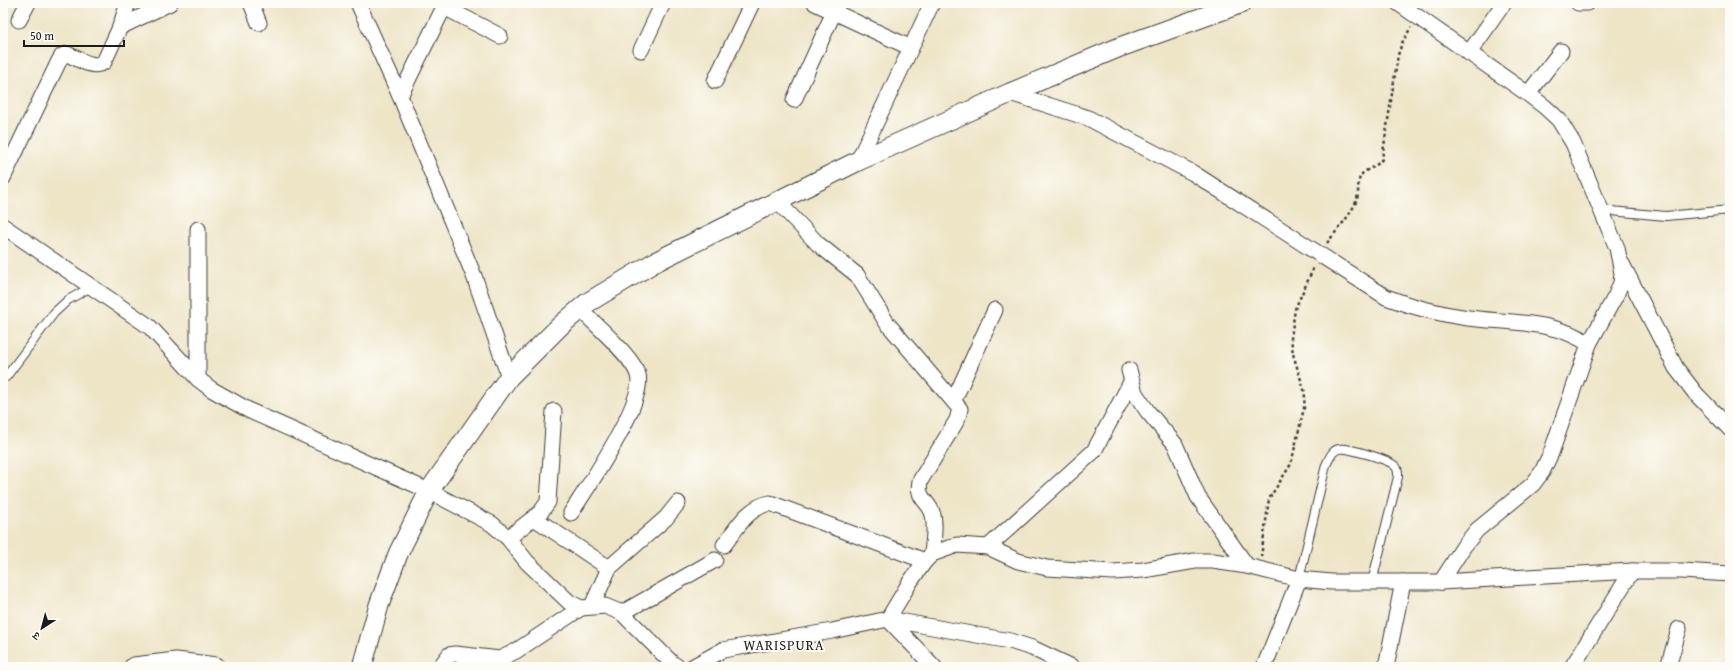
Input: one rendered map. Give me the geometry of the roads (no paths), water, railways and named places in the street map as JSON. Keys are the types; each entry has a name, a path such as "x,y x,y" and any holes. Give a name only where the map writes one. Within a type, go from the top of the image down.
{"street":[{"path":"19,20 28,3"},
{"path":"3,178 62,56 67,54 94,66 100,66 107,57 120,27 128,3"},
{"path":"120,27 170,3"},
{"path":"251,3 259,23"},
{"path":"358,3 400,96 474,276 509,377"},
{"path":"641,50 663,3"},
{"path":"715,81 752,3"},
{"path":"815,3 836,7 911,48"},
{"path":"858,161 932,3"},
{"path":"1398,3 1528,94 1559,120 1567,132 1617,248 1622,273 1616,295 1588,344 1551,453 1542,472 1527,489 1477,530 1464,546 1441,582"},
{"path":"1469,53 1504,3"},
{"path":"1578,3 1587,3"},
{"path":"400,96 445,5 500,36"},
{"path":"362,667 379,605 398,554 429,491 509,377 560,326 580,309 655,262 858,161 1010,93 1120,47 1229,5"},
{"path":"794,100 836,7"},
{"path":"1528,94 1561,51"},
{"path":"1010,93 1077,114 1113,131 1212,184 1319,255 1386,297 1402,303 1450,315 1548,327 1578,336 1588,344"},
{"path":"777,201 818,244 857,275 891,329 954,400 960,409 959,415 920,481 918,487 923,499 933,514 929,557"},
{"path":"3,226 150,327 210,390 250,411 429,491 482,518 508,538 527,562 575,606 605,606 622,613 675,666"},
{"path":"198,229 198,379"},
{"path":"1620,262 1676,368 1696,394 1730,429"},
{"path":"571,513 616,440 638,393 640,383 638,375 630,361 580,309"},
{"path":"954,400 995,310"},
{"path":"988,547 1094,451 1130,376 1141,402 1175,444 1198,497 1253,568"},
{"path":"508,538 534,518 548,502 550,494 554,411"},
{"path":"440,667 449,655 455,654 491,659 508,656 587,607 609,568 666,518 678,503"},
{"path":"724,545 749,513 760,505 770,503 929,557"},
{"path":"534,518 609,568"},
{"path":"888,619 910,582 929,557 956,545 988,547 1018,561 1047,568 1113,572 1143,570 1195,562 1213,561 1253,568 1299,579 1331,582 1441,582 1632,570 1730,574"},
{"path":"622,613 715,560"},
{"path":"1572,667 1632,570"},
{"path":"1264,667 1299,579"},
{"path":"1386,667 1402,582"},
{"path":"888,619 934,667"},
{"path":"692,667 723,650 832,631 888,619 1010,641 1032,648 1072,667"},
{"path":"1668,667 1679,629"},
{"path":"134,667 176,662 216,667"}],"lane":[{"path":"1600,210 1666,216 1730,210"},
{"path":"6,377 54,313 68,300 92,286"},
{"path":"1299,579 1326,465 1333,453 1338,449 1346,449 1388,461 1395,465 1398,470 1398,477 1372,582"}],"district":[{"name":"WARISPURA","path":"784,645"}]}
